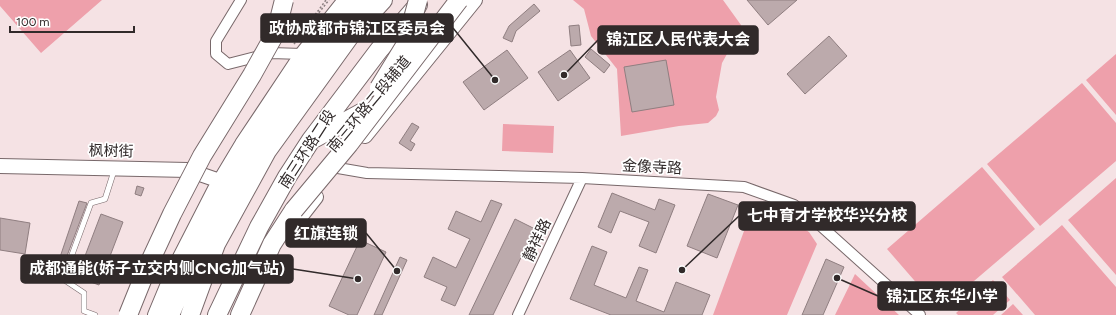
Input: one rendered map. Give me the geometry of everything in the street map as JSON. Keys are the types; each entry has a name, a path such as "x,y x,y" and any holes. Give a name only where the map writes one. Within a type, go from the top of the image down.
{"highway":[{"path":"128,315 147,268 202,156 252,75 276,32 284,0"},
{"path":"170,315 217,207 254,143 306,59 363,0"},
{"name":"南三环路二段","path":"190,315 216,244 267,151 350,36 384,0"},
{"path":"240,315 272,244 342,134 379,88 406,44 418,0"},
{"name":"南三环路二段","path":"217,315 259,226 287,177 311,140 379,50 423,0"},
{"path":"294,210 468,2"},
{"path":"311,140 374,106"}],"main road":[{"path":"155,315 175,267 218,185 242,144 306,59 345,0"},
{"path":"283,240 333,157 374,106 468,2"},
{"name":"南三环路二段辅道","path":"246,315 283,240 338,168 380,118 468,2"},
{"name":"枫树街","path":"0,166 188,170 218,185"},
{"name":"枫树街","path":"0,173 113,174 185,178 218,185"}],"street":[{"path":"241,0 216,41 216,54 228,64 271,53 287,54 306,59"},
{"name":"金像寺路","path":"338,168 368,173 582,178 744,187 794,205 821,226 920,315"},
{"name":"静祥路","path":"518,315 582,178"}],"lane":[{"path":"94,315 84,310 84,293 63,279 91,203 105,199 113,174"}],"path":[{"path":"287,54 326,0"},
{"path":"287,54 329,0"}],"shaded area":[{"path":"0,0 102,0 41,53 0,6"},
{"path":"573,0 723,0 741,25 742,36 727,54 722,63 716,97 719,110 716,116 708,123 679,126 621,136 617,69 591,36 584,9"},
{"path":"1116,54 1116,115 1086,80"},
{"path":"1082,83 1116,123 1116,161 1040,226 987,164"},
{"path":"503,124 554,126 553,153 502,151"},
{"path":"982,167 1035,229 940,310 887,249"},
{"path":"1116,178 1116,275 1068,220"},
{"path":"754,204 774,209 809,232 817,244 787,315 713,315"},
{"path":"1062,225 1116,287 1116,315 1035,315 1002,277"},
{"path":"855,274 899,315 835,315"},
{"path":"993,280 1010,300 993,315 958,315 956,313"},
{"path":"1013,304 1023,315 1001,315"}],"building":[{"path":"747,0 797,0 768,25"},
{"path":"534,4 540,11 516,31 512,42 503,38 509,26"},
{"path":"579,25 581,45 571,46 569,26"},
{"path":"829,36 847,56 805,94 787,74"},
{"path":"591,49 610,65 604,73 585,57"},
{"path":"507,50 528,78 484,110 463,82"},
{"path":"570,50 590,78 558,101 538,72"},
{"path":"666,60 674,105 632,112 624,67"},
{"path":"412,123 419,127 410,141 415,144 411,151 399,143"},
{"path":"137,186 144,188 141,196 135,194"},
{"path":"612,193 655,210 659,199 675,205 656,253 639,246 649,222 620,211 611,233 598,227"},
{"path":"708,194 738,205 717,258 687,246"},
{"path":"491,200 502,204 455,306 441,300 447,287 424,277 433,257 456,268 470,239 448,229 456,211 481,222"},
{"path":"79,201 87,203 59,277 54,275"},
{"path":"101,214 123,222 99,285 77,277"},
{"path":"0,218 30,223 25,254 0,250"},
{"path":"515,219 535,229 493,315 469,315"},
{"path":"360,240 386,252 357,315 349,315 329,306"},
{"path":"592,246 607,252 594,285 626,298 639,267 648,270 636,301 664,312 676,282 710,295 702,315 611,315 570,299"},
{"path":"400,257 407,260 382,315 374,315"},
{"path":"826,259 844,267 823,315 802,315"}],"place":[{"name":"锦江区人民代表大会","path":"564,75"},
{"name":"政协成都市锦江区委员会","path":"495,80"},
{"name":"七中育才学校华兴分校","path":"682,270"},
{"name":"红旗连锁","path":"397,271"},
{"name":"锦江区东华小学","path":"837,278"},
{"name":"成都通能(娇子立交内侧CNG加气站)","path":"358,279"}]}
